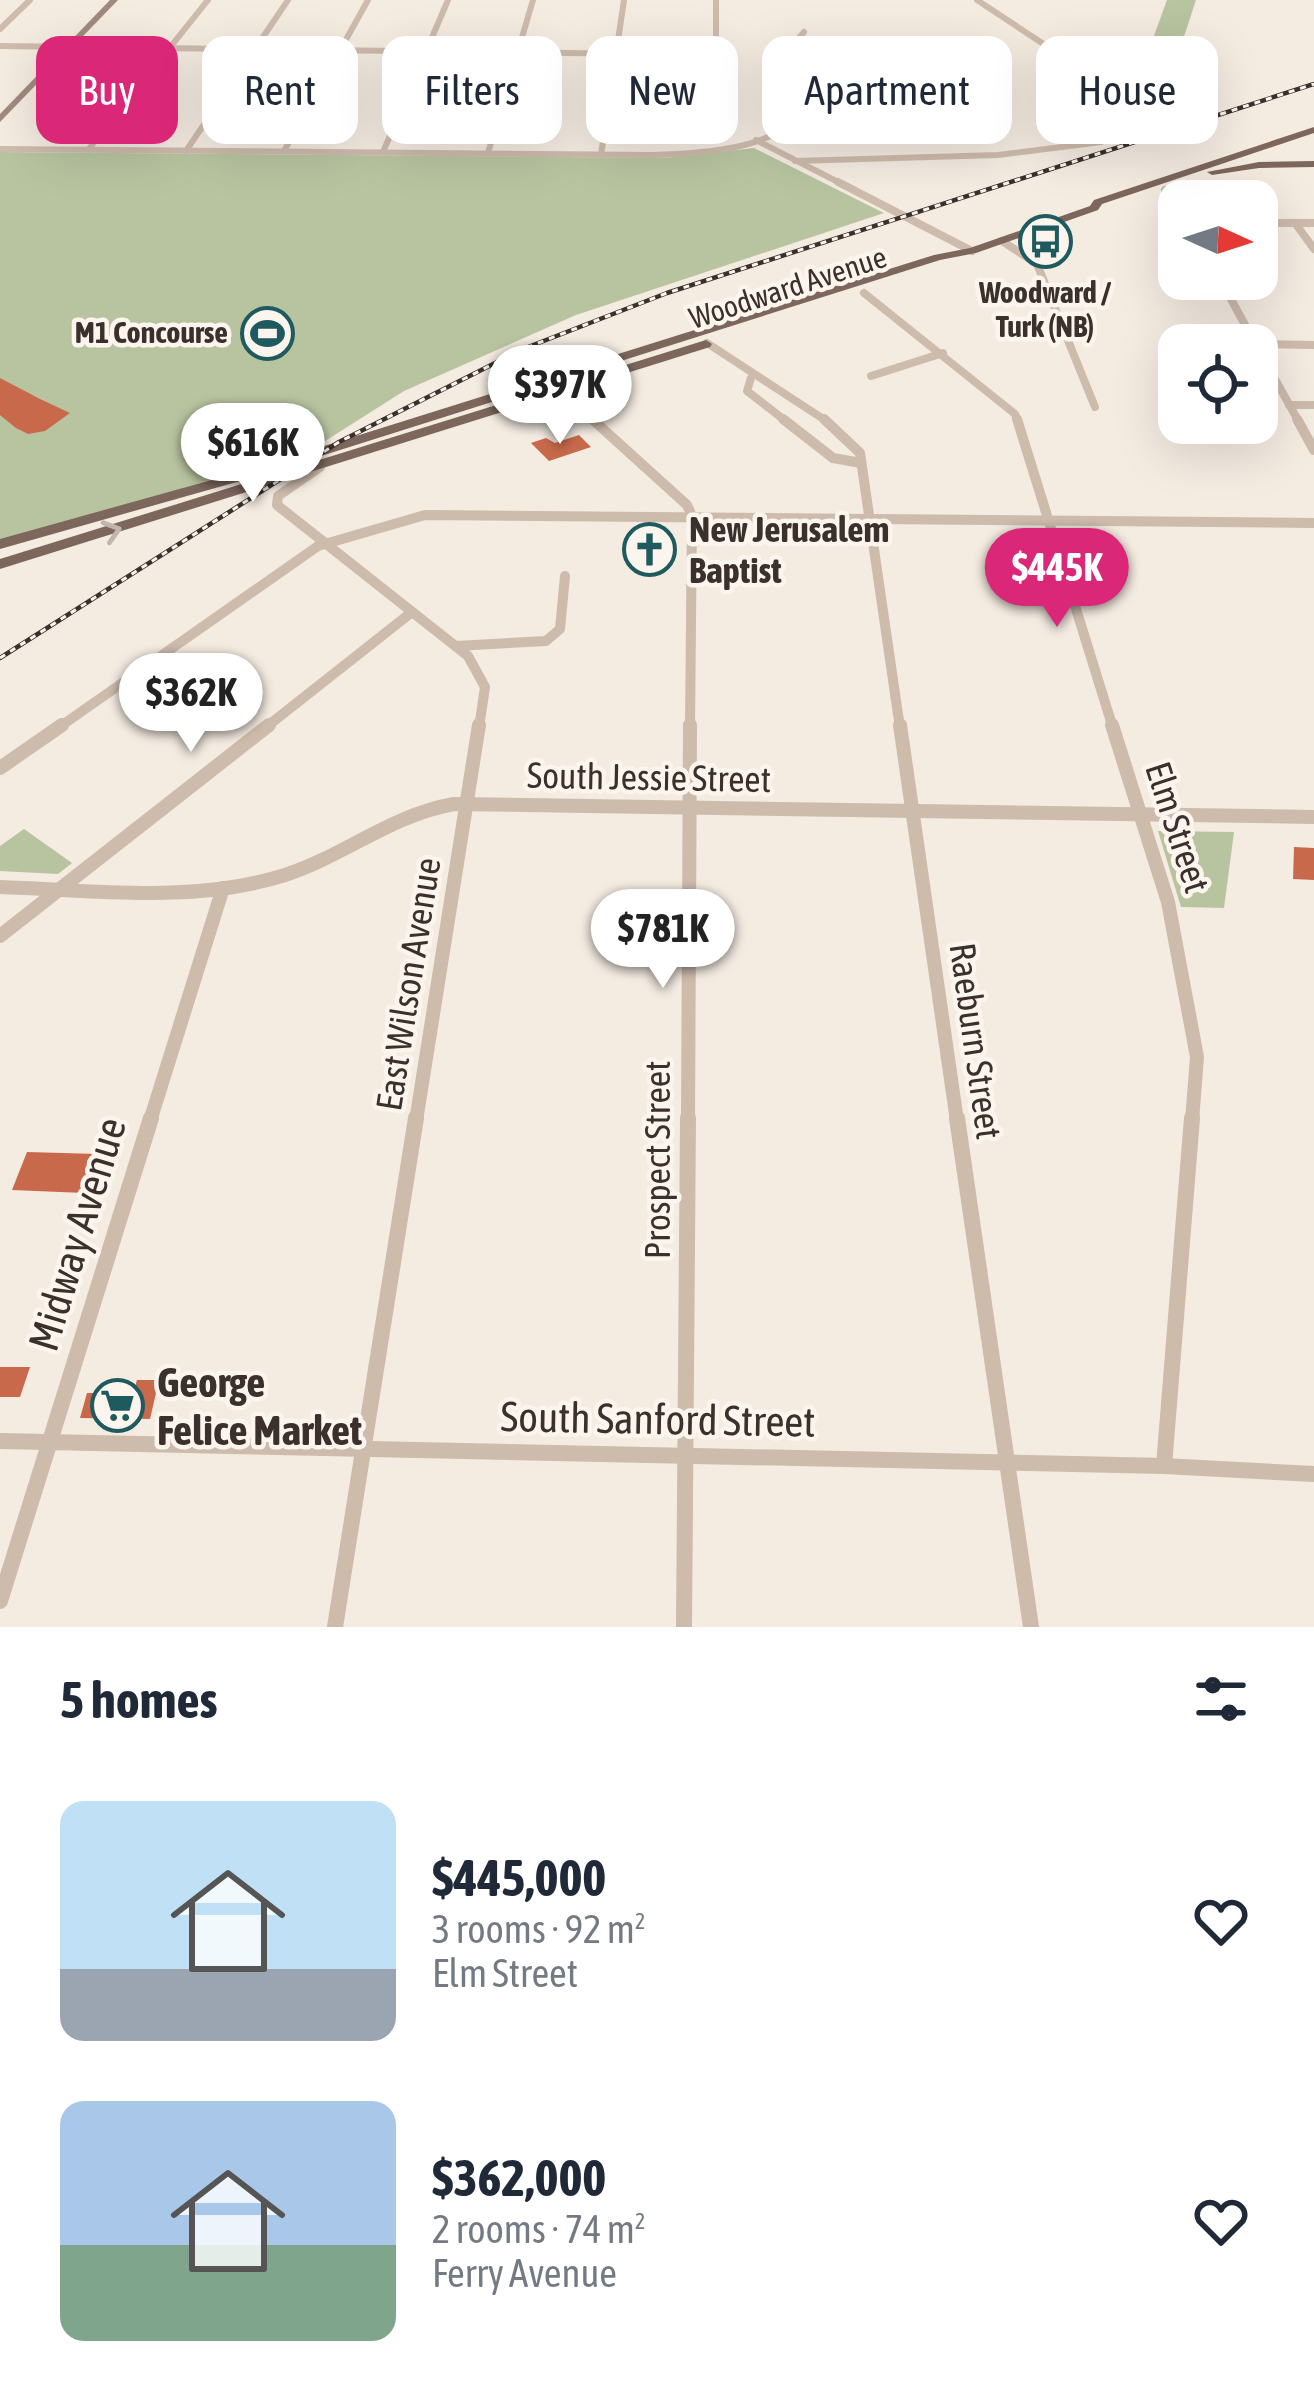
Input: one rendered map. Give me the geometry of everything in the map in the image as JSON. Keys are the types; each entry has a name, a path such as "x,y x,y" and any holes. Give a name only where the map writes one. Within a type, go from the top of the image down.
{"main road":[{"path":"1274,164 1256,155 1308,132"},
{"name":"Woodward Avenue","path":"1094,208 1098,202 1308,132"},
{"name":"Woodward Avenue","path":"1192,180 1220,170 1314,164"},
{"name":"Woodward Avenue","path":"0,544 256,472 938,257 1002,242 1094,208 1110,208 1158,192"},
{"name":"Woodward Avenue","path":"0,564 707,344 963,260 972,251"},
{"path":"707,344 710,338 766,319 758,314"},
{"path":"561,391 551,388 647,355 657,346"}],"street":[{"path":"0,28 30,0"},
{"path":"81,36 114,0"},
{"path":"178,38 208,0"},
{"path":"264,36 288,0"},
{"path":"348,36 368,0"},
{"path":"432,36 448,0"},
{"path":"523,36 533,0"},
{"path":"619,36 624,0"},
{"path":"716,0 719,36"},
{"path":"795,161 974,158 1101,142 1157,119 977,0"},
{"path":"0,149 689,154 756,140 783,127 801,110 805,95 798,39 804,32"},
{"path":"0,46 36,47"},
{"path":"0,123 36,88"},
{"path":"186,151 202,127"},
{"path":"756,140 972,251"},
{"path":"88,150 93,144"},
{"path":"284,152 288,144"},
{"path":"383,152 386,144"},
{"path":"488,154 491,144"},
{"path":"601,155 603,144"},
{"path":"1278,223 1313,224"},
{"path":"1295,223 1314,249"},
{"path":"1002,242 1037,264 1095,407"},
{"name":"Elm Street","path":"864,292 1014,411 1168,902 1197,1048 1164,1466"},
{"path":"707,344 751,378 773,385 855,446 861,463 836,460 813,443 749,393 746,388 751,378"},
{"path":"1278,345 1314,345"},
{"path":"871,376 943,353"},
{"path":"1278,385 1314,450"},
{"path":"561,391 687,505 692,516"},
{"path":"1289,405 1314,405"},
{"name":"Raeburn Street","path":"861,463 1031,1627"},
{"name":"East Wilson Avenue","path":"320,467 275,501 456,646 477,665 485,687 335,1627"},
{"path":"0,768 325,542 439,514 1314,524"},
{"name":"Prospect Street","path":"684,1627 692,516"},
{"path":"456,646 546,641 560,629 566,576"},
{"path":"0,936 412,612"},
{"name":"South Jessie Street","path":"0,887 223,888 307,866 409,812 467,804 1314,817"},
{"name":"Midway Avenue","path":"0,1601 223,888"},
{"name":"South Sanford Street","path":"0,1441 1164,1466 1314,1474"}],"green space":[{"path":"1167,0 1196,0 1184,36 1154,36"},
{"name":"M1 Concourse","path":"754,148 884,213 576,315 404,391 311,450 0,543 0,152 665,158"},
{"path":"24,829 72,863 58,874 0,871 0,846"},
{"path":"1158,831 1234,832 1224,908 1181,907"}],"building":[{"path":"0,378 70,413 45,431 28,434 16,428 0,415"},
{"path":"579,435 591,447 549,461 531,443 546,438 555,443"},
{"name":"New Jerusalem Baptist","path":"635,536 671,537 669,568 628,560"},
{"path":"1294,847 1314,848 1314,880 1293,879"},
{"path":"27,1152 98,1154 84,1193 12,1190"},
{"path":"0,1367 30,1367 20,1397 0,1397"},
{"name":"George Felice Market","path":"137,1380 159,1380 150,1419 80,1418 87,1393 133,1393"}],"railway":[{"path":"0,658 339,442 523,349 667,293 1314,84"}],"place":[{"name":"Woodward / Turk (NB)","path":"1045,241"},
{"name":"M1 Concourse","path":"267,333"},
{"name":"New Jerusalem Baptist","path":"650,550"},
{"name":"George Felice Market","path":"118,1406"}]}
